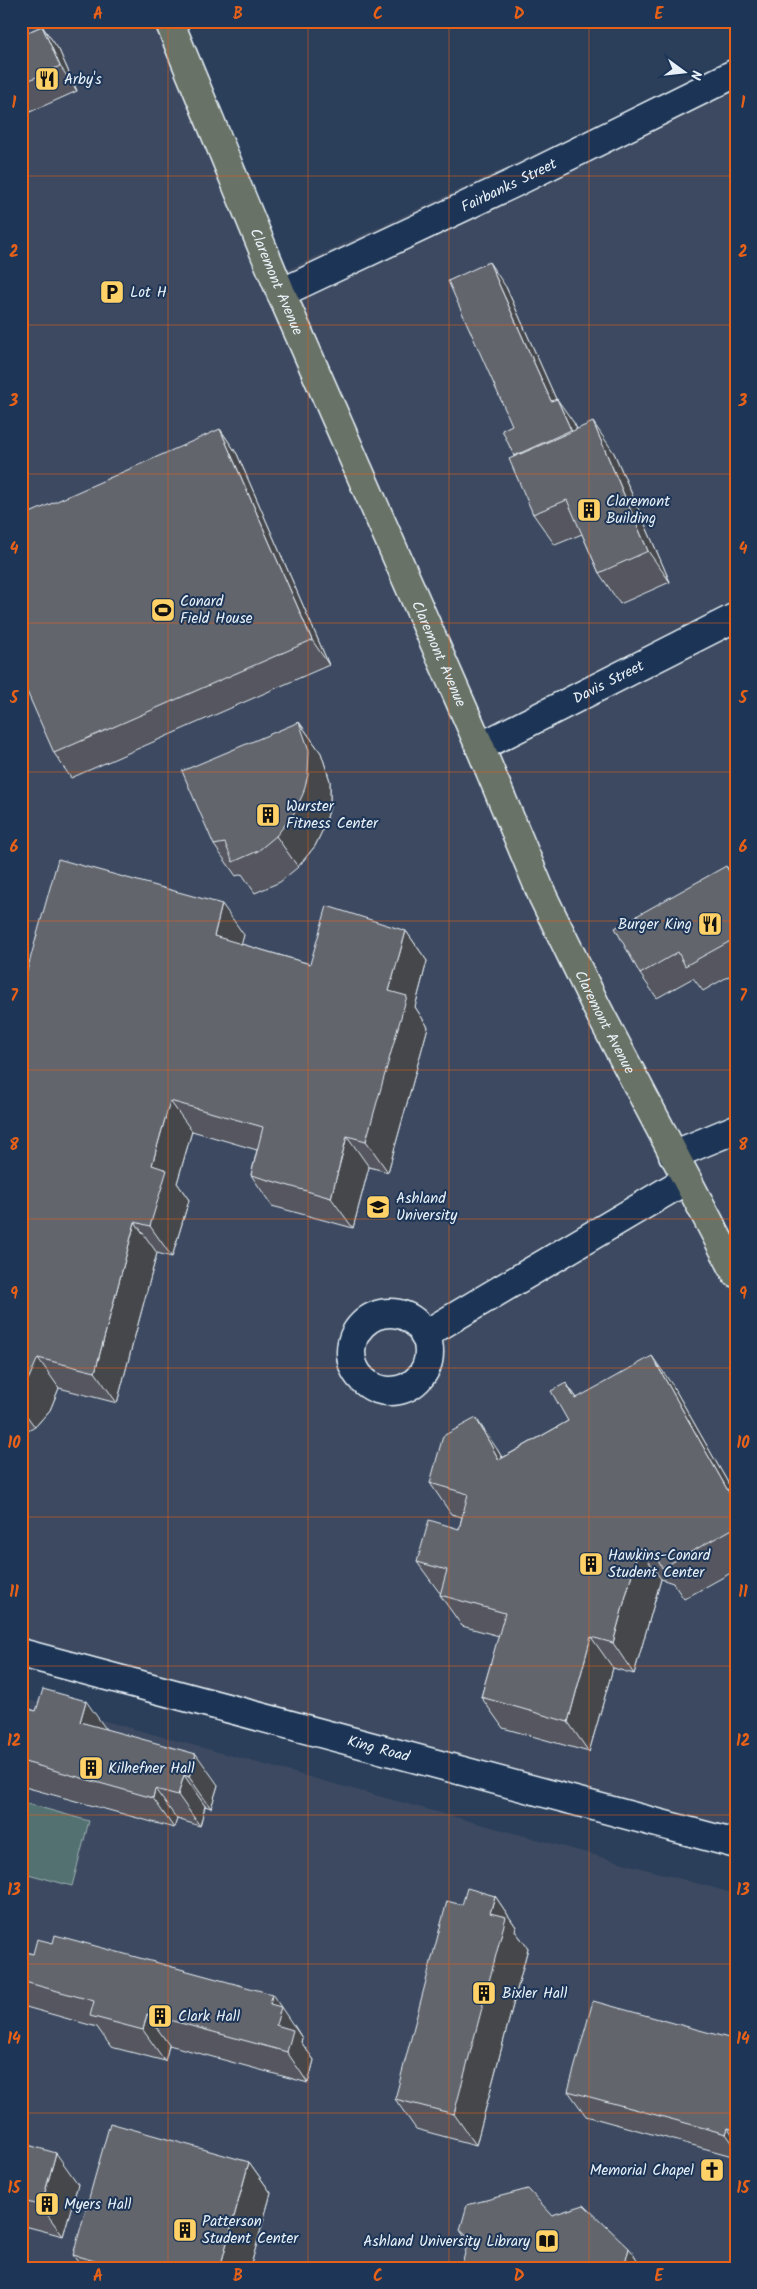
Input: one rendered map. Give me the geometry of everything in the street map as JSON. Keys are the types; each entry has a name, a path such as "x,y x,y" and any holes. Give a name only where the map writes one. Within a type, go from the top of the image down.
{"main road":[{"name":"Claremont Avenue","path":"169,21 281,293 480,747 543,897 597,1008 736,1273"}],"street":[{"name":"Fairbanks Street","path":"281,293 512,184 736,73"},
{"name":"Davis Street","path":"480,747 736,617"},
{"path":"673,1155 736,1129"},
{"path":"424,1335 686,1180"},
{"name":"King Road","path":"21,1653 736,1844"}],"shaded area":[{"name":"Ashland University","path":"21,21 181,21 285,271 736,60 736,1834 21,1637"},
{"path":"21,1698 736,1894 736,2268 21,2268"}],"green space":[{"path":"21,1802 89,1821 72,1886 21,1872"}],"building":[{"path":"42,26 60,66 21,84 21,35"},
{"path":"489,262 551,401 557,399 571,430 514,456 502,430 512,425 448,281"},
{"name":"Claremont Building","path":"593,422 648,551 599,573 567,500 533,514 509,459"},
{"name":"Conard Field House","path":"220,429 312,640 54,753 21,678 21,517"},
{"path":"299,722 309,750 308,775 303,794 293,815 276,836 258,851 233,862 225,843 214,845 182,771"},
{"path":"58,859 222,904 214,936 310,964 327,906 406,931 389,991 407,996 366,1141 347,1136 331,1198 251,1175 263,1127 170,1101 152,1165 167,1170 150,1226 135,1222 95,1372 38,1358 28,1380 21,1387 21,992"},
{"path":"726,866 736,883 736,938 685,966 678,952 640,974 615,928"},
{"name":"Hawkins-Conard Student Center","path":"652,1356 736,1505 736,1527 662,1568 654,1553 639,1548 613,1643 591,1637 568,1722 481,1697 505,1613 440,1595 447,1570 417,1562 429,1520 459,1529 468,1494 430,1483 443,1436 476,1418 499,1460 568,1421 551,1391 566,1383 575,1399"},
{"path":"43,1689 86,1701 80,1722 196,1754 189,1777 184,1775 178,1795 155,1789 153,1798 21,1761 21,1707 36,1711"},
{"path":"467,1888 495,1896 490,1913 506,1917 454,2114 395,2099 447,1901 462,1905"},
{"path":"55,1935 272,1994 270,2004 281,2007 276,2025 293,2030 287,2052 147,2014 143,2030 90,2016 94,2001 21,1981 21,1951 33,1954 37,1939 53,1943"},
{"name":"Memorial Chapel","path":"593,2001 736,2040 736,2130 728,2128 726,2134 568,2091"},
{"name":"Patterson Student Center","path":"110,2123 249,2162 220,2268 120,2268 73,2255"},
{"path":"21,2143 56,2153 41,2206 21,2200"},
{"path":"528,2189 552,2215 584,2205 629,2248 624,2268 461,2268 469,2238 460,2230 467,2205"}],"place":[{"name":"Arby's","path":"47,79"},
{"name":"Lot H","path":"112,292"},
{"name":"Claremont Building","path":"589,510"},
{"name":"Conard Field House","path":"163,610"},
{"name":"Wurster Fitness Center","path":"268,815"},
{"name":"Burger King","path":"710,924"},
{"name":"Ashland University","path":"378,1207"},
{"name":"Hawkins-Conard Student Center","path":"591,1564"},
{"name":"Kilhefner Hall","path":"91,1768"},
{"name":"Bixler Hall","path":"484,1993"},
{"name":"Clark Hall","path":"160,2016"},
{"name":"Memorial Chapel","path":"712,2170"},
{"name":"Myers Hall","path":"47,2204"},
{"name":"Patterson Student Center","path":"185,2230"},
{"name":"Ashland University Library","path":"547,2241"}]}
